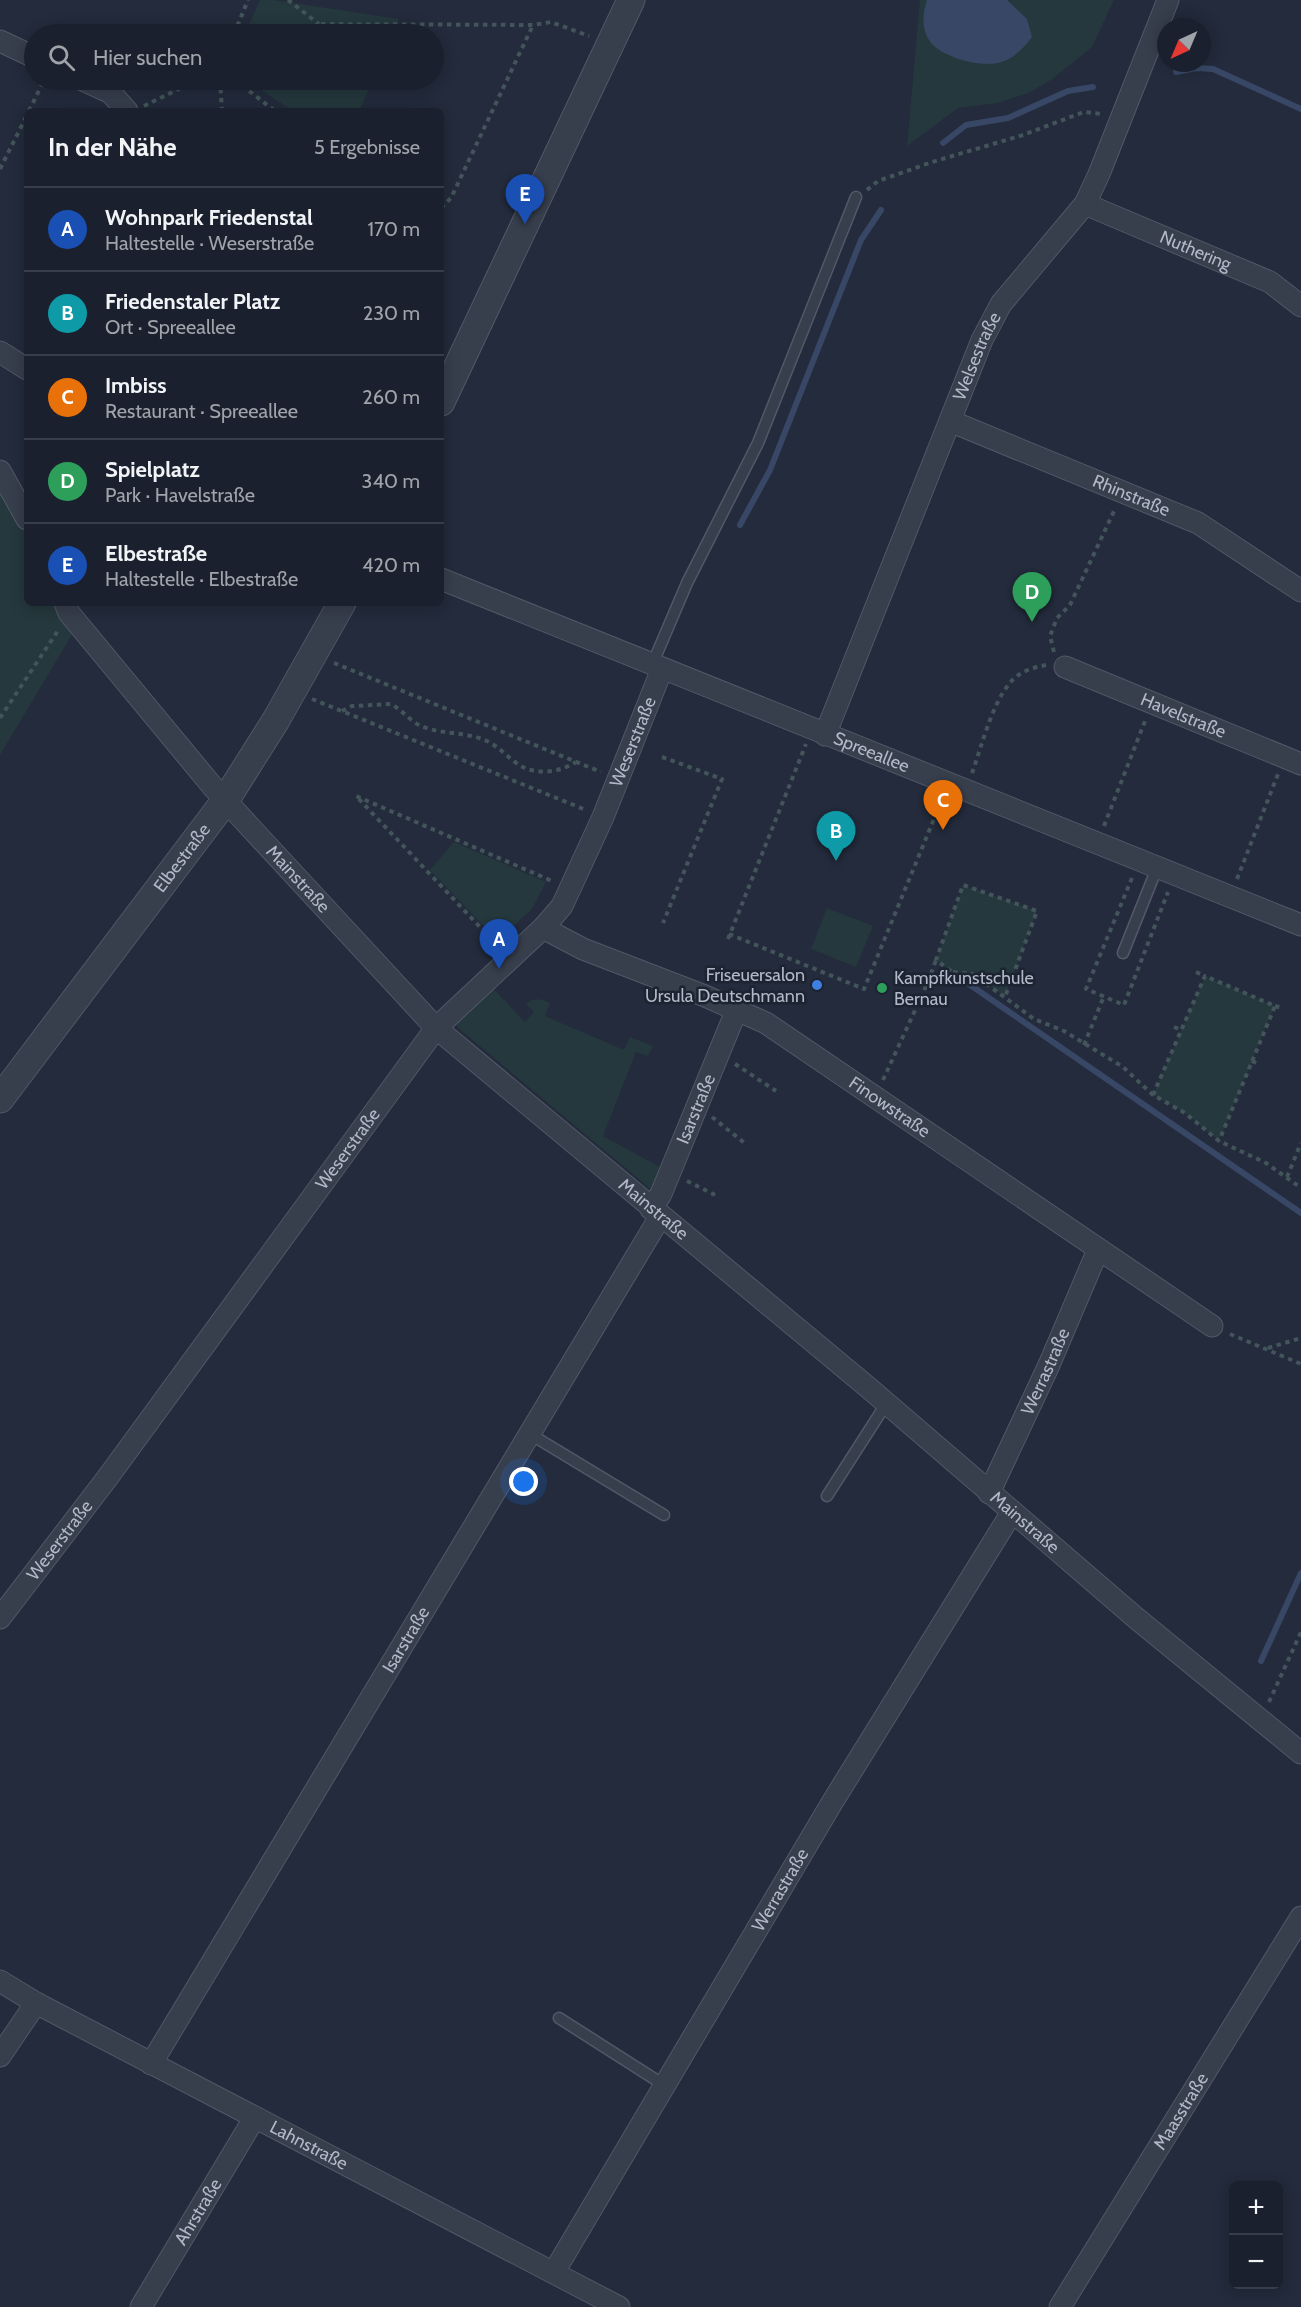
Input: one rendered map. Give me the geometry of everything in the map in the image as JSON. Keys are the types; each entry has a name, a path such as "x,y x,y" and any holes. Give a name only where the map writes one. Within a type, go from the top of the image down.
{"street":[{"path":"444,396 631,0"},
{"name":"Welsestraße","path":"818,732 982,340 1001,304 1085,204 1168,0"},
{"path":"0,40 24,52"},
{"path":"104,90 111,93 124,108"},
{"name":"Nuthering","path":"1085,204 1270,282 1301,306"},
{"path":"0,352 24,367"},
{"name":"Rhinstraße","path":"950,421 1198,523 1301,591"},
{"path":"0,471 24,514"},
{"name":"Spreeallee","path":"444,580 1301,925"},
{"name":"Elbestraße","path":"0,1099 225,801 276,720 340,606"},
{"name":"Mainstraße","path":"67,608 225,801 436,1028 1301,1753"},
{"name":"Weserstraße","path":"0,1618 108,1477 436,1028 543,928 562,906 603,817 657,667"},
{"name":"Havelstraße","path":"1065,667 1293,761"},
{"name":"Finowstraße","path":"543,928 583,950 737,1009 766,1023 1212,1326"},
{"name":"Isarstraße","path":"151,2064 530,1434 656,1213 661,1194 737,1009"},
{"name":"Werrastraße","path":"990,1493 1049,1365 1098,1250"},
{"name":"Werrastraße","path":"554,2272 833,1801 1012,1512"},
{"name":"Maasstraße","path":"1060,2307 1301,1917"},
{"name":"Lahnstraße","path":"0,1981 36,2003 151,2064 620,2307"},
{"path":"0,2056 36,2003"},
{"name":"Ahrstraße","path":"141,2307 255,2117"}],"lane":[{"path":"657,667 683,591 758,443 856,197"},
{"path":"1123,953 1157,868"},
{"path":"828,1496 886,1404"},
{"path":"530,1434 664,1515"},
{"path":"559,2018 664,2085"}],"path":[{"path":"238,24 248,0"},
{"path":"288,0 319,24"},
{"path":"444,25 533,25 551,22 610,44"},
{"path":"444,205 451,198 533,25"},
{"path":"30,108 39,90"},
{"path":"141,108 177,90"},
{"path":"221,90 222,108"},
{"path":"248,90 271,108"},
{"path":"856,197 878,181 932,162 1020,136 1084,112 1102,114"},
{"path":"0,169 24,121"},
{"path":"1065,667 1053,651 1050,636 1057,618 1070,605 1123,492"},
{"path":"0,718 67,608"},
{"path":"330,661 618,779"},
{"path":"818,732 729,937 864,989 956,788 1008,684 1019,674 1034,668 1048,665 1065,667"},
{"path":"309,698 603,817"},
{"path":"341,711 352,706 391,704 419,725 456,731 488,742 531,771 550,772 565,769 576,762"},
{"path":"1097,843 1152,704"},
{"path":"662,757 722,779 663,923"},
{"path":"1230,897 1293,761"},
{"path":"510,959 356,796 570,889"},
{"path":"875,1096 928,982 963,885 1037,911 1005,997"},
{"path":"936,960 952,972"},
{"path":"928,982 952,972 973,974 1034,1019 1064,1030 1123,1067 1153,1095 1185,1113 1219,1141 1266,1163 1301,1188"},
{"path":"1196,972 1281,1008"},
{"path":"1153,1095 1205,976"},
{"path":"1237,990 1240,982"},
{"path":"1084,1044 1104,996"},
{"path":"1219,1141 1275,1006"},
{"path":"1174,1027 1181,1030"},
{"path":"719,1053 776,1091"},
{"path":"1252,1061 1258,1064"},
{"path":"697,1106 747,1145"},
{"path":"1287,1177 1301,1143"},
{"path":"670,1172 715,1196"},
{"path":"1212,1326 1301,1364"},
{"path":"1268,1348 1301,1338"},
{"path":"1261,1720 1301,1632"}],"green space":[{"path":"260,0 274,0 399,19 397,24 249,24"},
{"path":"920,0 1114,0 1092,47 1051,80 1028,93 998,103 958,108 907,146"},
{"path":"261,90 368,90 360,108 288,108"},
{"path":"0,483 24,526 24,606 61,606 73,633 0,755"},
{"path":"454,842 546,882 532,909 498,941 430,870"},
{"path":"963,885 1037,911 1005,997 974,974 952,972 936,960"},
{"path":"827,908 873,926 856,967 811,949"},
{"path":"1205,976 1275,1006 1219,1141 1185,1113 1153,1095"},
{"path":"492,987 525,1022 534,1012 526,1004 532,1000 540,1000 550,1003 545,1016 624,1050 630,1037 653,1046 648,1056 636,1052 603,1136 662,1168 653,1191 457,1027 458,1017"}],"water":[{"path":"927,0 1007,0 1027,19 1032,37 1016,54 996,63 977,63 947,55 933,45 926,35 924,12"}],"waterway":[{"path":"1211,69 1301,109"},
{"path":"943,143 966,125 1008,118 1068,91 1093,87"},
{"path":"740,525 770,470 861,240 881,210"},
{"path":"960,978 1301,1213"},
{"path":"1261,1661 1301,1573"}],"place":[{"name":"Elbestraße","path":"525,224"},
{"name":"Spielplatz","path":"1032,622"},
{"name":"Imbiss","path":"943,830"},
{"name":"Friedenstaler Platz","path":"836,861"},
{"name":"Wohnpark Friedenstal","path":"499,969"},
{"name":"Friseuersalon Ursula Deutschmann","path":"817,985"},
{"name":"Kampfkunstschule Bernau","path":"882,988"}]}
